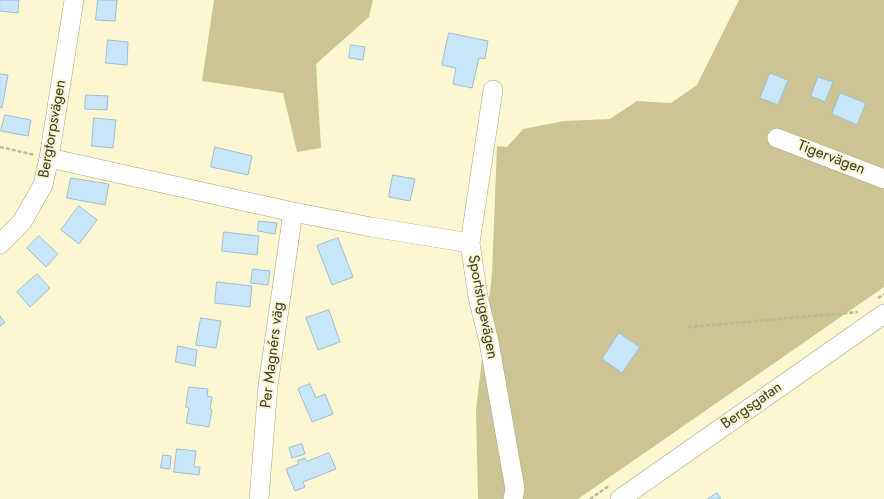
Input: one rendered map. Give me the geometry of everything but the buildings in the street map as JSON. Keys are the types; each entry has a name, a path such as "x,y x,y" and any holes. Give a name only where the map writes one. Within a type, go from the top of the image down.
{"street":[{"name":"Bergtorpsvägen","path":"0,244 22,222 43,185 49,158 74,0"},
{"name":"Sportstugevägen","path":"493,90 470,243 478,296 489,342 515,488 513,499"},
{"name":"Tigervägen","path":"777,138 884,179"},
{"path":"49,158 293,212 371,227 470,243"},
{"name":"Per Magnérs väg","path":"259,499 268,386 293,212"},
{"name":"Bergsgatan","path":"620,499 884,314"}],"path":[{"path":"0,147 49,158"},
{"path":"688,327 858,312"}],"shaded area":[{"path":"214,0 373,0 369,17 316,64 321,148 297,152 283,93 202,81"},
{"path":"739,0 884,0 884,287 578,499 478,499 476,410 492,274 497,146 507,147 523,129 564,121 610,119 637,101 671,103 697,85"}]}
